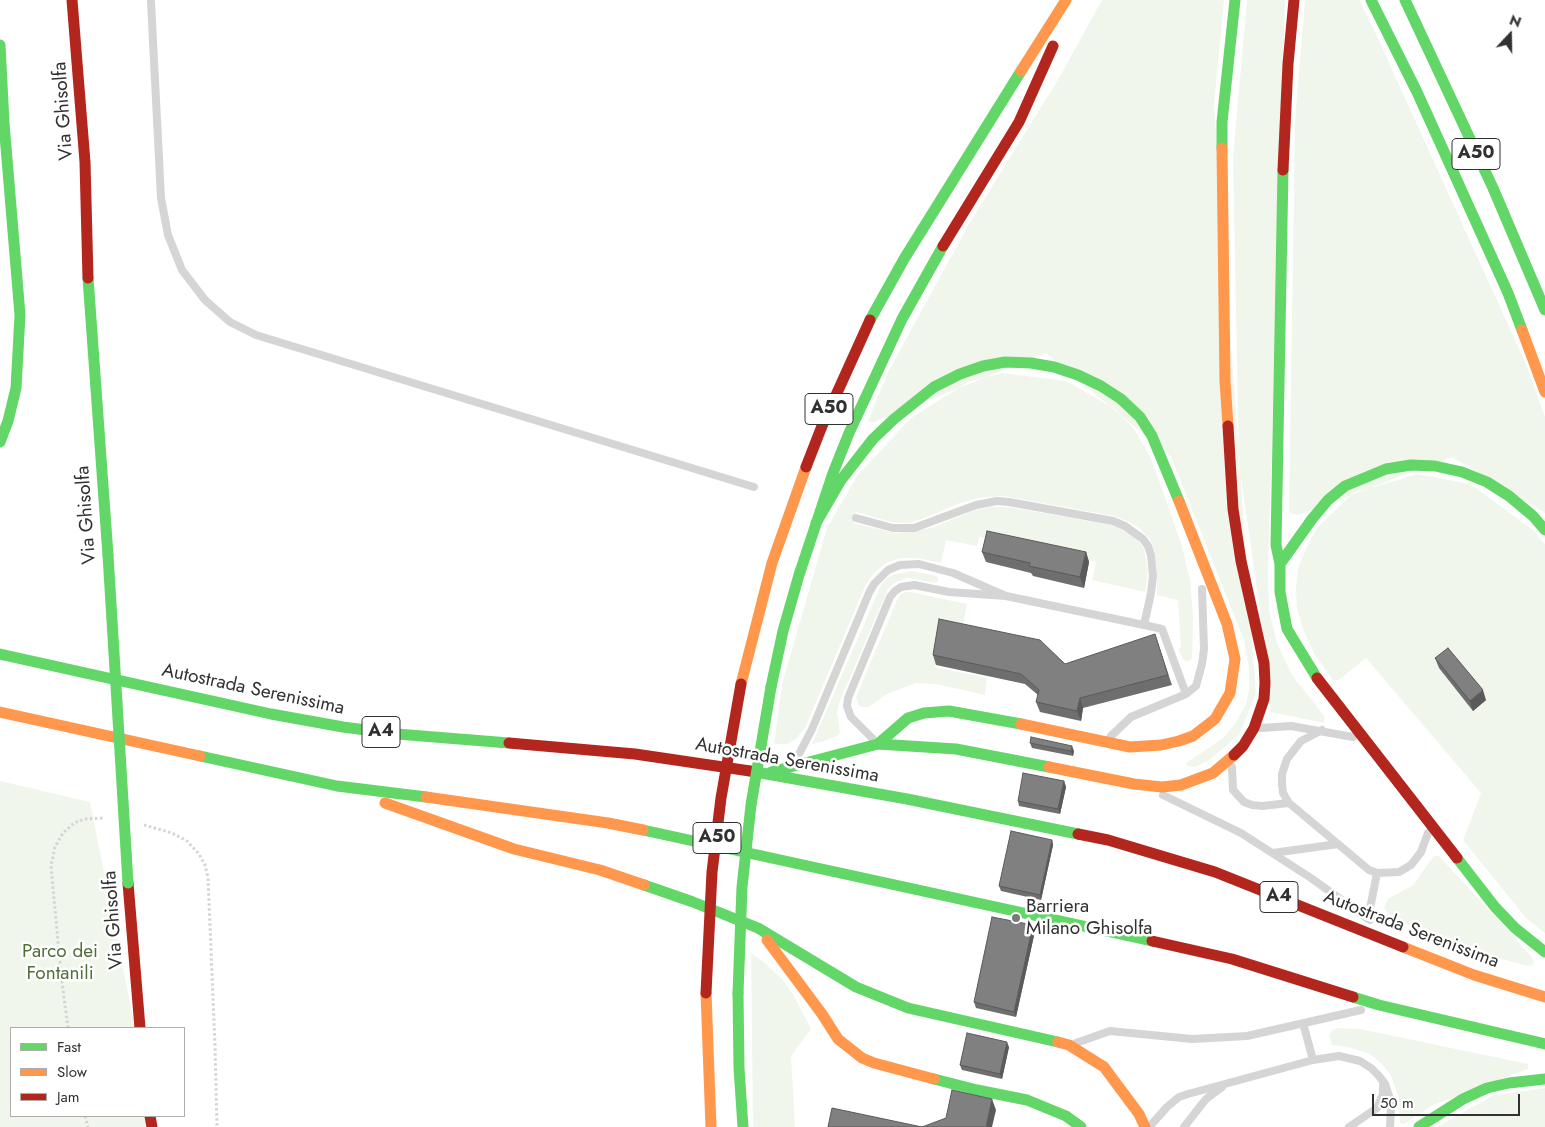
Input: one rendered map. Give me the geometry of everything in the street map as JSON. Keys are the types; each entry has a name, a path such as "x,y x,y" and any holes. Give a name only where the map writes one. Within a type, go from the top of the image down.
{"main road":[{"name":"Via Ghisolfa","path":"72,0 86,162 88,271 128,883 140,1027"},
{"name":"A50","path":"711,1127 706,993 712,872 721,798 741,684 772,563 812,451 844,375 870,321 904,259 1066,0"},
{"path":"743,1127 739,1068 738,993 742,887 751,805 771,687 783,631 816,523 849,433 902,319 937,255 1019,122 1074,0"},
{"path":"767,774 793,765 878,744 956,749 1134,784 1162,787 1181,785 1213,773 1232,757 1254,728 1264,699 1264,663 1241,561 1233,509 1225,381 1222,122 1235,0"},
{"path":"1294,0 1288,64 1283,164 1276,545 1280,564 1280,592 1287,629 1311,671 1495,907 1515,928 1545,952"},
{"path":"1371,0 1417,92 1504,285 1545,392"},
{"name":"A50","path":"1405,0 1493,188 1545,310"},
{"path":"0,45 4,123 20,315 16,388 8,421 0,442"},
{"path":"816,523 841,480 856,459 880,432 934,387 960,374 983,366 1005,362 1031,363 1054,367 1078,374 1121,399 1140,417 1152,436 1164,463 1227,624 1235,659 1230,693 1215,719 1193,736 1162,746 1130,747 978,715 949,711 924,713 908,718 878,744"},
{"path":"1280,564 1312,518 1328,500 1346,486 1386,469 1411,465 1434,466 1462,472 1488,482 1533,516 1545,530"},
{"name":"Autostrada Serenissima","path":"0,654 271,714 343,727 473,741 635,754 767,774 916,801 1108,840 1215,872 1474,975 1545,997"},
{"path":"0,712 337,786 571,817 731,849 1232,959 1379,1005 1545,1044"},
{"path":"337,786 514,849 600,870 693,902 758,928 856,987 908,1008 1069,1045 1104,1067 1139,1114 1144,1127"},
{"path":"758,928 822,1014 838,1039 862,1058 874,1063 977,1090 1027,1100 1066,1116 1081,1127"},
{"path":"1419,1127 1464,1099 1487,1088 1509,1082 1545,1079"}],"lane":[{"path":"150,2 160,198 168,235 182,270 205,300 230,322 256,336 754,487"},
{"path":"856,518 893,528 914,528 976,505 997,501 1113,521 1143,538 1151,554 1153,576 1144,625"},
{"path":"1106,741 1131,717 1186,694 1196,686 1202,664 1204,631 1200,555"},
{"path":"793,765 812,729 869,593 874,584 888,570 900,565 919,564 953,572 1006,596"},
{"path":"878,744 851,717 846,706 890,597 901,587 914,585 949,592 1006,596 1162,629 1186,694"},
{"path":"1254,728 1291,726 1365,739"},
{"path":"1322,730 1301,740 1291,751 1287,759 1282,774 1282,784 1283,793 1289,803 1369,870 1377,873 1399,872 1416,860 1425,844 1430,824"},
{"path":"1232,757 1232,783 1234,790 1244,802 1262,806 1289,803"},
{"path":"1134,784 1164,796 1241,833 1311,878 1375,925 1394,942"},
{"path":"1273,853 1338,844"},
{"path":"1375,925 1377,873"},
{"path":"1069,1045 1110,1031 1192,1040 1247,1036 1379,1005"},
{"path":"1303,1023 1313,1060"},
{"path":"1149,1127 1167,1107 1179,1098 1313,1060 1339,1056 1350,1058 1371,1068 1385,1084 1390,1096 1390,1127"},
{"path":"1349,1127 1377,1108 1383,1094 1383,1086 1379,1076"},
{"path":"1184,1127 1213,1093 1236,1081"}],"green space":[{"path":"1102,0 1224,0 1214,105 1256,694 1239,735 1208,761 1195,767 1187,766 1186,763 1222,739 1235,724 1246,704 1249,690 1249,668 1244,640 1171,457 1046,353 872,423 868,421 888,372 969,224 1059,78"},
{"path":"1247,0 1285,0 1268,570 1269,610 1277,643 1292,675 1325,717 1324,723 1271,712 1260,610 1239,465 1233,157"},
{"path":"1305,0 1359,0 1375,32 1526,364 1545,417 1545,513 1452,457 1301,514 1289,513 1295,120"},
{"path":"1002,373 1066,381 1115,409 1134,429 1151,458 1182,546 1190,580 1193,617 1192,659 1187,662 1183,659 1178,649 1181,648 1178,600 1157,595 1155,552 1150,539 1139,528 1129,522 1114,516 1003,496 979,498 960,503 909,523 891,522 856,512 853,523 895,533 931,528 975,510 990,507 1009,507 1111,525 1126,530 1137,539 1144,549 1148,572 1145,592 1092,580 1096,562 979,537 977,546 946,540 941,563 917,558 900,558 886,563 875,572 866,584 805,728 796,739 787,744 774,744 782,684 827,528 857,476 911,418 968,382"},
{"path":"1418,474 1470,484 1533,530 1545,544 1545,933 1526,918 1463,840 1481,793 1366,658 1339,680 1333,680 1315,655 1304,632 1297,609 1296,588 1298,568 1317,528 1353,493"},
{"path":"912,571 937,576 937,582 908,578 894,583 888,589 839,703 837,712 839,735 812,744 881,585 887,578 895,574"},
{"path":"905,592 967,604 963,625 944,621 935,667 987,678 985,695 936,684 916,683 887,694 869,707 861,707 858,704 856,697 897,600"},
{"name":"Parco dei Fontanili","path":"0,781 90,802 135,1027 10,1027 10,1117 152,1117 154,1127 0,1127"},
{"path":"1434,856 1439,856 1532,957 1534,962 1532,965 1528,966 1471,951 1433,937 1388,915 1384,907 1388,899 1413,885"},
{"path":"751,953 782,979 793,994 811,1029 791,1056 795,1127 753,1127"},
{"path":"1339,1028 1360,1029 1528,1064 1528,1069 1433,1105 1404,1124 1400,1123 1399,1098 1390,1074 1370,1054 1348,1047 1332,1045 1329,1034"},
{"path":"1545,1088 1545,1127 1437,1127 1494,1095"}],"building":[{"path":"987,531 1086,552 1080,577 1029,566 1030,563 982,552"},
{"path":"939,619 1040,640 1065,664 1155,634 1168,675 1080,698 1077,711 1036,702 1039,690 1021,674 933,655"},
{"path":"1448,648 1483,690 1470,701 1435,658"},
{"path":"1031,737 1072,746 1071,751 1030,743"},
{"path":"1023,773 1064,781 1058,809 1018,801"},
{"path":"1011,831 1052,840 1040,895 999,886"},
{"path":"992,917 1033,925 1014,1012 974,1002"},
{"path":"967,1033 1007,1042 1000,1074 960,1065"},
{"path":"952,1090 992,1099 986,1127 922,1127 946,1118"},
{"path":"832,1108 922,1127 828,1127"}],"traffic: fast":[{"path":"1222,148 1222,122 1235,0"},
{"path":"1371,0 1417,92 1508,293 1522,330"},
{"path":"1405,0 1493,188 1545,310"},
{"path":"0,45 4,123 20,315 16,388 8,421 0,442"},
{"path":"870,320 904,259 1021,71"},
{"path":"1283,170 1276,545 1280,564 1280,592 1287,629 1317,678"},
{"path":"771,687 783,631 799,575 833,473 849,433 902,319 943,246"},
{"path":"88,278 108,555"},
{"path":"816,523 841,480 873,439 894,419 934,387 960,374 983,366 1005,362 1031,363 1054,367 1078,375 1101,386 1121,399 1140,417 1152,436 1179,501"},
{"path":"1280,564 1312,519 1328,500 1345,486 1386,469 1411,465 1435,466 1462,472 1487,482 1509,496 1533,516 1545,530"},
{"path":"108,555 128,883"},
{"path":"0,654 271,714 343,727 397,734 509,743"},
{"path":"738,993 742,887 751,805 771,687"},
{"path":"878,744 908,718 924,713 949,711 1021,724"},
{"path":"771,772 878,744 956,749 1049,767"},
{"path":"200,756 337,786 426,797"},
{"path":"750,771 907,799 1078,834"},
{"path":"643,830 1152,941"},
{"path":"1457,858 1495,907 1515,928 1545,952"},
{"path":"644,885 758,928 856,987 908,1008 1058,1042"},
{"path":"738,993 739,1068 743,1127"},
{"path":"1353,997 1379,1005 1545,1044"},
{"path":"934,1079 1027,1100 1066,1116 1081,1127"},
{"path":"1419,1127 1463,1099 1487,1088 1509,1083 1545,1079"}],"traffic: slow":[{"path":"1021,71 1066,0"},
{"path":"1222,148 1225,381 1228,426"},
{"path":"1522,330 1545,392"},
{"path":"741,684 772,563 806,467"},
{"path":"1021,724 1130,747 1161,745 1179,741 1193,736 1215,719 1230,693 1235,659 1227,624 1179,501"},
{"path":"0,712 200,756"},
{"path":"1049,767 1134,784 1162,787 1181,785 1213,773 1234,755"},
{"path":"426,797 608,823 643,830"},
{"path":"385,803 514,849 600,870 644,885"},
{"path":"767,940 822,1014 838,1039 862,1058 934,1079"},
{"path":"1403,947 1474,975 1545,997"},
{"path":"706,993 711,1127"},
{"path":"1058,1042 1069,1045 1104,1067 1139,1114 1145,1127"}],"traffic: jam":[{"path":"72,0 85,162 88,278"},
{"path":"1283,170 1288,64 1294,0"},
{"path":"943,246 1019,122 1053,46"},
{"path":"806,467 822,426 870,320"},
{"path":"1228,426 1233,509 1241,561 1264,663 1265,683 1264,699 1254,728 1243,746 1234,755"},
{"path":"1317,678 1457,858"},
{"path":"706,993 712,872 721,798 741,684"},
{"path":"509,743 635,754 750,771"},
{"path":"1078,834 1108,840 1215,872 1403,947"},
{"path":"128,883 140,1027"},
{"path":"1152,941 1232,959 1353,997"},
{"path":"150,1117 152,1127"}],"place":[{"name":"Barriera Milano Ghisolfa","path":"1016,918"}]}
